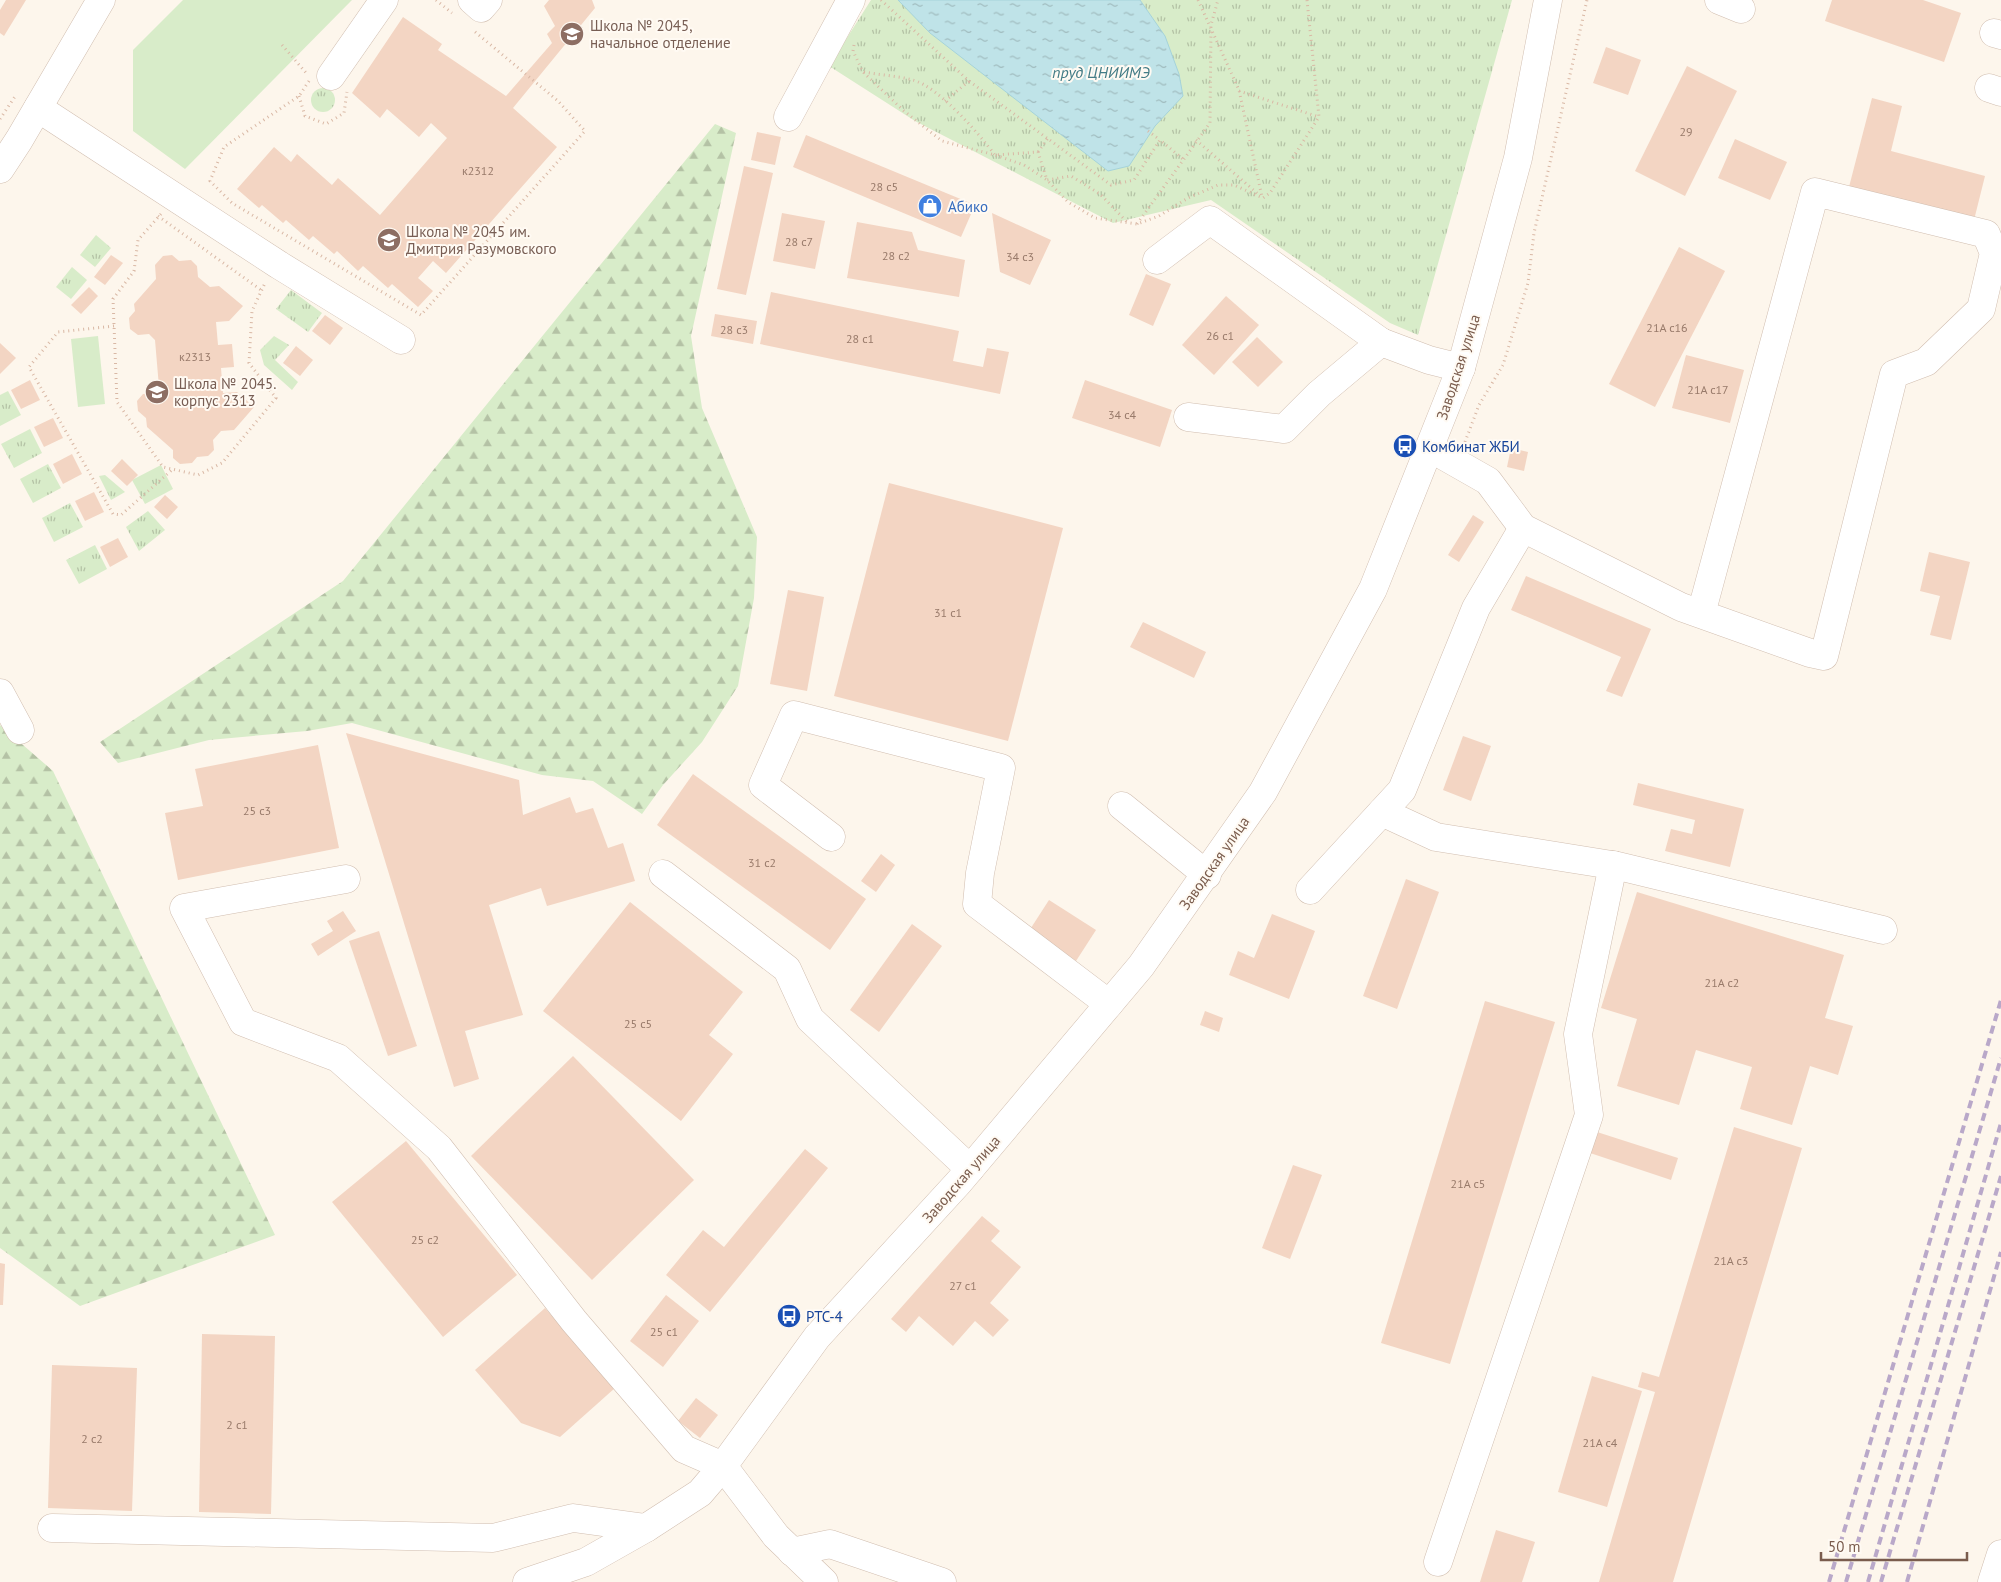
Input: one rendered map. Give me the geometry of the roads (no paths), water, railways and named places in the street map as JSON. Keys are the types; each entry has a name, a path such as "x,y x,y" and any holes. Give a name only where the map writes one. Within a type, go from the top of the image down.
{"street":[{"path":"0,169 10,136 38,108 101,0"},
{"path":"321,77 384,0"},
{"path":"465,9 481,8 488,0"},
{"path":"788,116 851,0"},
{"name":"Заводская улица","path":"527,1582 591,1572 646,1528 700,1493 723,1466 817,1337 970,1170 1141,966 1207,875 1263,792 1373,589 1461,368 1518,158 1548,0"},
{"path":"38,108 167,208 279,265 401,340"},
{"path":"1430,448 1488,481 1523,528 1681,607 1824,656 1894,374 1926,362 1982,309 1994,253 1986,234 1815,192 1702,614"},
{"path":"1157,260 1210,220 1381,342 1429,360 1461,368"},
{"path":"1188,417 1284,429 1319,394 1381,342"},
{"path":"1310,890 1402,790 1476,608 1523,528"},
{"path":"0,693 20,730"},
{"path":"832,837 763,785 794,715 1001,768 980,873 977,904 1109,1004"},
{"path":"1122,806 1207,875"},
{"path":"1382,812 1436,837 1613,865 1883,930"},
{"path":"1438,1562 1588,1115 1578,1034 1613,865"},
{"path":"663,874 787,969 810,1019 970,1170"},
{"path":"346,879 184,908 242,1022 338,1058 439,1148 574,1320 684,1450 723,1466 776,1536 824,1582"},
{"path":"52,1528 493,1538 573,1518 646,1528"},
{"path":"792,1552 830,1544 942,1582"},
{"path":"1992,1582 2001,1554"}],"water":[{"name":"пруд ЦНИИМЭ","path":"898,0 1140,0 1165,36 1179,74 1183,96 1155,126 1129,166 1108,171 930,33"}],"railway":[{"path":"1829,1582 2001,1000"},
{"path":"1846,1582 2001,1058"},
{"path":"1868,1582 2001,1123"},
{"path":"1881,1582 2001,1176"},
{"path":"1907,1582 2001,1252"}],"place":[{"name":"Школа № 2045, начальное отделение","path":"572,34"},
{"name":"Абико","path":"930,206"},
{"name":"Школа № 2045 им. Дмитрия Разумовского","path":"389,240"},
{"name":"Школа № 2045. корпус 2313","path":"157,392"},
{"name":"Комбинат ЖБИ","path":"1405,446"},
{"name":"РТС-4","path":"789,1316"}]}
